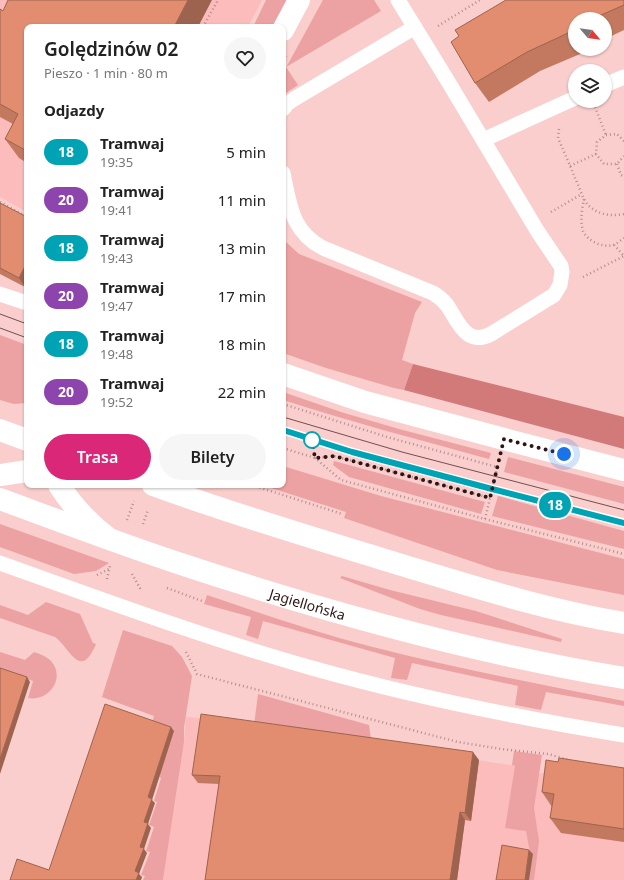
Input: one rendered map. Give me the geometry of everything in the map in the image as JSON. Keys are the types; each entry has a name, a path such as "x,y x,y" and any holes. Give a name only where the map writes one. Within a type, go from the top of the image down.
{"main road":[{"path":"286,24 299,0"},
{"path":"286,375 365,402 624,470"},
{"path":"0,430 24,439"},
{"path":"0,475 24,471"},
{"path":"61,488 80,514 110,539"},
{"path":"161,488 310,537 509,597 583,615 624,623"},
{"name":"Jagiellońska","path":"0,499 110,539 241,583 368,621 484,650 624,678"}],"lane":[{"path":"286,187 292,214 300,229 310,240 323,248 433,293 446,304 463,331 472,336 481,337 490,334 554,295 560,285 562,272 558,260 538,232 398,0"},
{"path":"286,105 415,27"},
{"path":"612,82 624,77"},
{"path":"483,140 568,101"},
{"path":"0,294 24,302"},
{"path":"0,563 210,637 313,668 379,686 476,708 624,736"}],"path":[{"path":"205,24 218,0"},
{"path":"437,26 480,0"},
{"path":"595,108 606,135"},
{"path":"561,126 558,138 587,204 595,210 607,215 618,216 624,214"},
{"path":"624,141 617,134 606,135 597,142 596,154 604,164 617,164 624,156"},
{"path":"570,166 596,154"},
{"path":"617,164 621,175 624,176"},
{"path":"549,214 582,194"},
{"path":"584,198 582,222 584,232 590,239 597,243 614,245 624,238"},
{"path":"0,202 24,214"},
{"path":"560,285 569,285 624,256 614,245"},
{"path":"286,405 386,437 497,467"},
{"path":"485,519 504,439"},
{"path":"286,449 315,458 341,480 485,519 624,554"},
{"path":"315,458 334,456 490,498"},
{"path":"261,488 342,514"},
{"path":"548,754 570,761"}],"shaded area":[{"path":"0,0 262,0 250,24 24,24 24,210 0,197"},
{"path":"266,0 287,0 275,24 254,24"},
{"path":"323,0 374,0 381,11 286,67"},
{"path":"286,67 298,85 286,93"},
{"path":"286,242 299,254 422,302 415,313 402,360 413,364 404,390 326,368 286,354"},
{"path":"0,335 24,344 24,403 14,404 0,400"},
{"path":"413,364 624,417 624,449 404,390"},
{"path":"286,393 341,412 399,429 491,453 489,459 334,416 286,401"},
{"path":"508,457 624,487 624,504 504,472"},
{"path":"334,461 485,502 481,514 349,477 333,465"},
{"path":"286,467 381,496 624,559 624,595 497,570 344,518 346,512 271,488 286,488"},
{"path":"498,496 624,531 624,549 492,516"},
{"path":"0,524 109,563 96,571 74,574 0,547"},
{"path":"342,576 390,590 476,611 562,639 561,642 420,609 340,578"},
{"path":"207,595 348,641 464,669 624,701 624,706 546,692 541,710 515,705 518,686 412,663 407,680 391,678 395,658 263,621 258,639 246,635 251,617 204,604"},
{"path":"46,602 80,614 93,643 96,644 90,655 85,660 80,661 76,659 55,637 0,618 0,605 28,615"},
{"path":"123,630 172,646 182,657 192,676 184,728 184,742 163,880 143,880 145,876 141,875 150,852 146,851 154,827 149,825 157,802 154,801 161,778 158,776 152,722 154,716 102,697"},
{"path":"0,652 25,660 34,652 41,654 51,661 55,668 57,675 53,687 43,696 28,698 33,681 0,669"},
{"path":"258,694 369,725 371,739 254,725"},
{"path":"186,717 529,768 539,774 545,772 569,774 624,782 624,880 163,880 184,742"},
{"path":"514,751 542,755 534,808 539,841 534,880 528,880 533,854 530,853 526,831 505,828 515,766 512,765"}],"building":[{"path":"8,0 188,0 176,24 24,24 24,149 5,139 18,114 0,104 0,9 3,11"},
{"path":"506,0 624,0 624,5 608,12 568,12 568,33 527,52 475,83 451,42 459,36 455,30"},
{"path":"0,203 24,215 24,268 19,278 0,268"},
{"path":"0,668 27,677 0,759"},
{"path":"105,704 171,727 148,797 152,799 144,822 148,823 140,847 144,848 135,871 139,873 136,880 10,880 17,859 49,870"},
{"path":"201,714 473,752 465,813 460,812 450,880 205,880 220,776 192,775"},
{"path":"559,758 624,768 624,829 550,818 554,794 542,792 546,760 558,762"},
{"path":"502,845 529,850 525,880 496,880"}],"tram line":[{"path":"0,314 24,323"},
{"path":"0,328 24,337"},
{"path":"286,418 402,452 624,510"},
{"path":"286,431 410,468 624,523"},
{"name":"18","path":"286,431 352,452 624,523"}],"route":[{"path":"312,440 315,458 334,456 490,498 504,439 564,454"}]}
